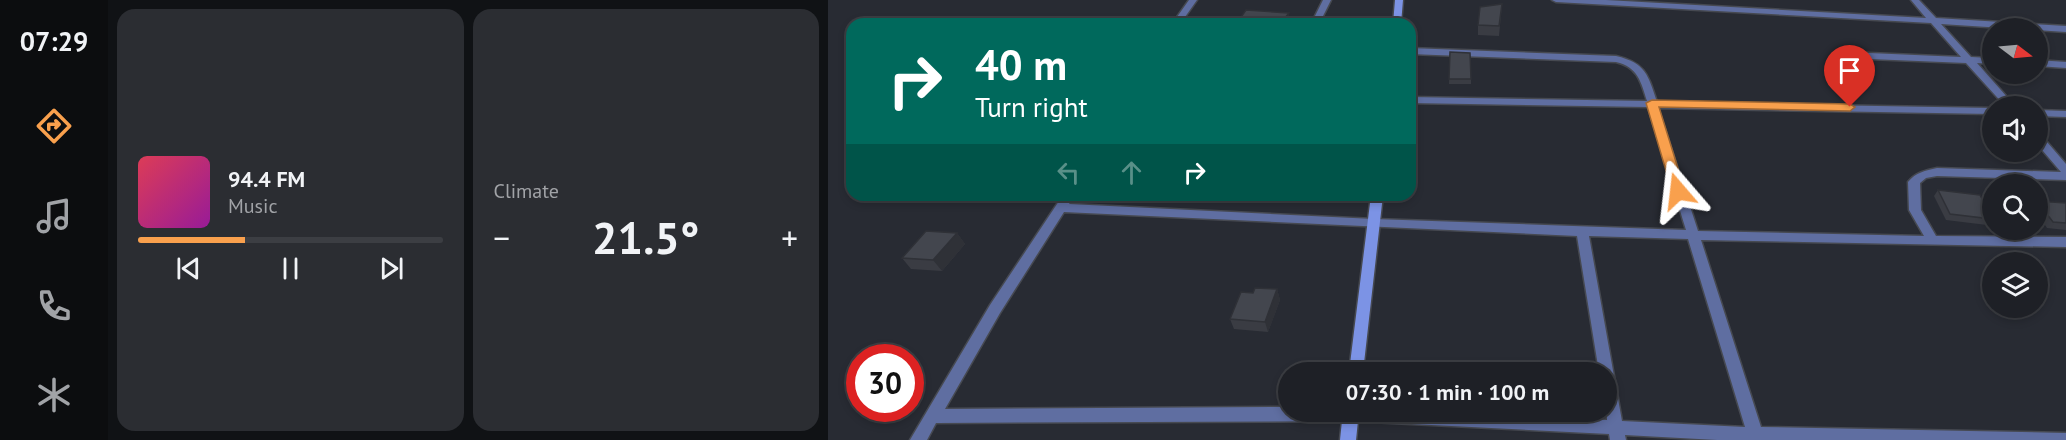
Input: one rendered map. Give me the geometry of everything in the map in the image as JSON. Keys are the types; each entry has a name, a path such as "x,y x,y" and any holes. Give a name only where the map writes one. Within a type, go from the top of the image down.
{"street":[{"path":"1180,18 1193,0"},
{"path":"1318,18 1328,0"},
{"path":"1398,18 1400,0"},
{"path":"1556,0 2066,29"},
{"path":"1759,0 1762,10"},
{"path":"1915,0 2001,96"},
{"path":"1416,51 1627,61 1636,64 1641,71 1652,103 1756,437"},
{"path":"1846,55 1982,60"},
{"path":"2048,63 2066,64"},
{"path":"1416,100 1982,111"},
{"path":"2048,113 2066,114"},
{"path":"2048,150 2065,170"},
{"path":"1933,241 1915,210 1914,182 1922,175 1937,172 2065,170"},
{"path":"918,440 995,309 1065,201"},
{"path":"1357,362 1376,201"},
{"path":"1061,208 1189,212 1373,223 1852,241 2066,242"},
{"path":"1582,230 1617,434"},
{"path":"932,416 1278,413"},
{"path":"1348,440 1350,422"},
{"path":"1472,422 1617,434 2066,440"}],"building":[{"path":"1502,4 1499,26 1478,25 1480,7"},
{"path":"1246,10 1289,13 1285,18 1240,18"},
{"path":"1450,52 1470,53 1471,79 1449,79"},
{"path":"1938,190 1980,195 1982,218 1950,214"},
{"path":"2048,202 2066,203 2066,223 2053,222 2048,215"},
{"path":"926,231 957,233 933,260 902,258"},
{"path":"1255,288 1277,289 1265,322 1230,319 1241,292 1253,293"}],"route":[{"path":"1678,191 1652,103 1850,107"}]}
